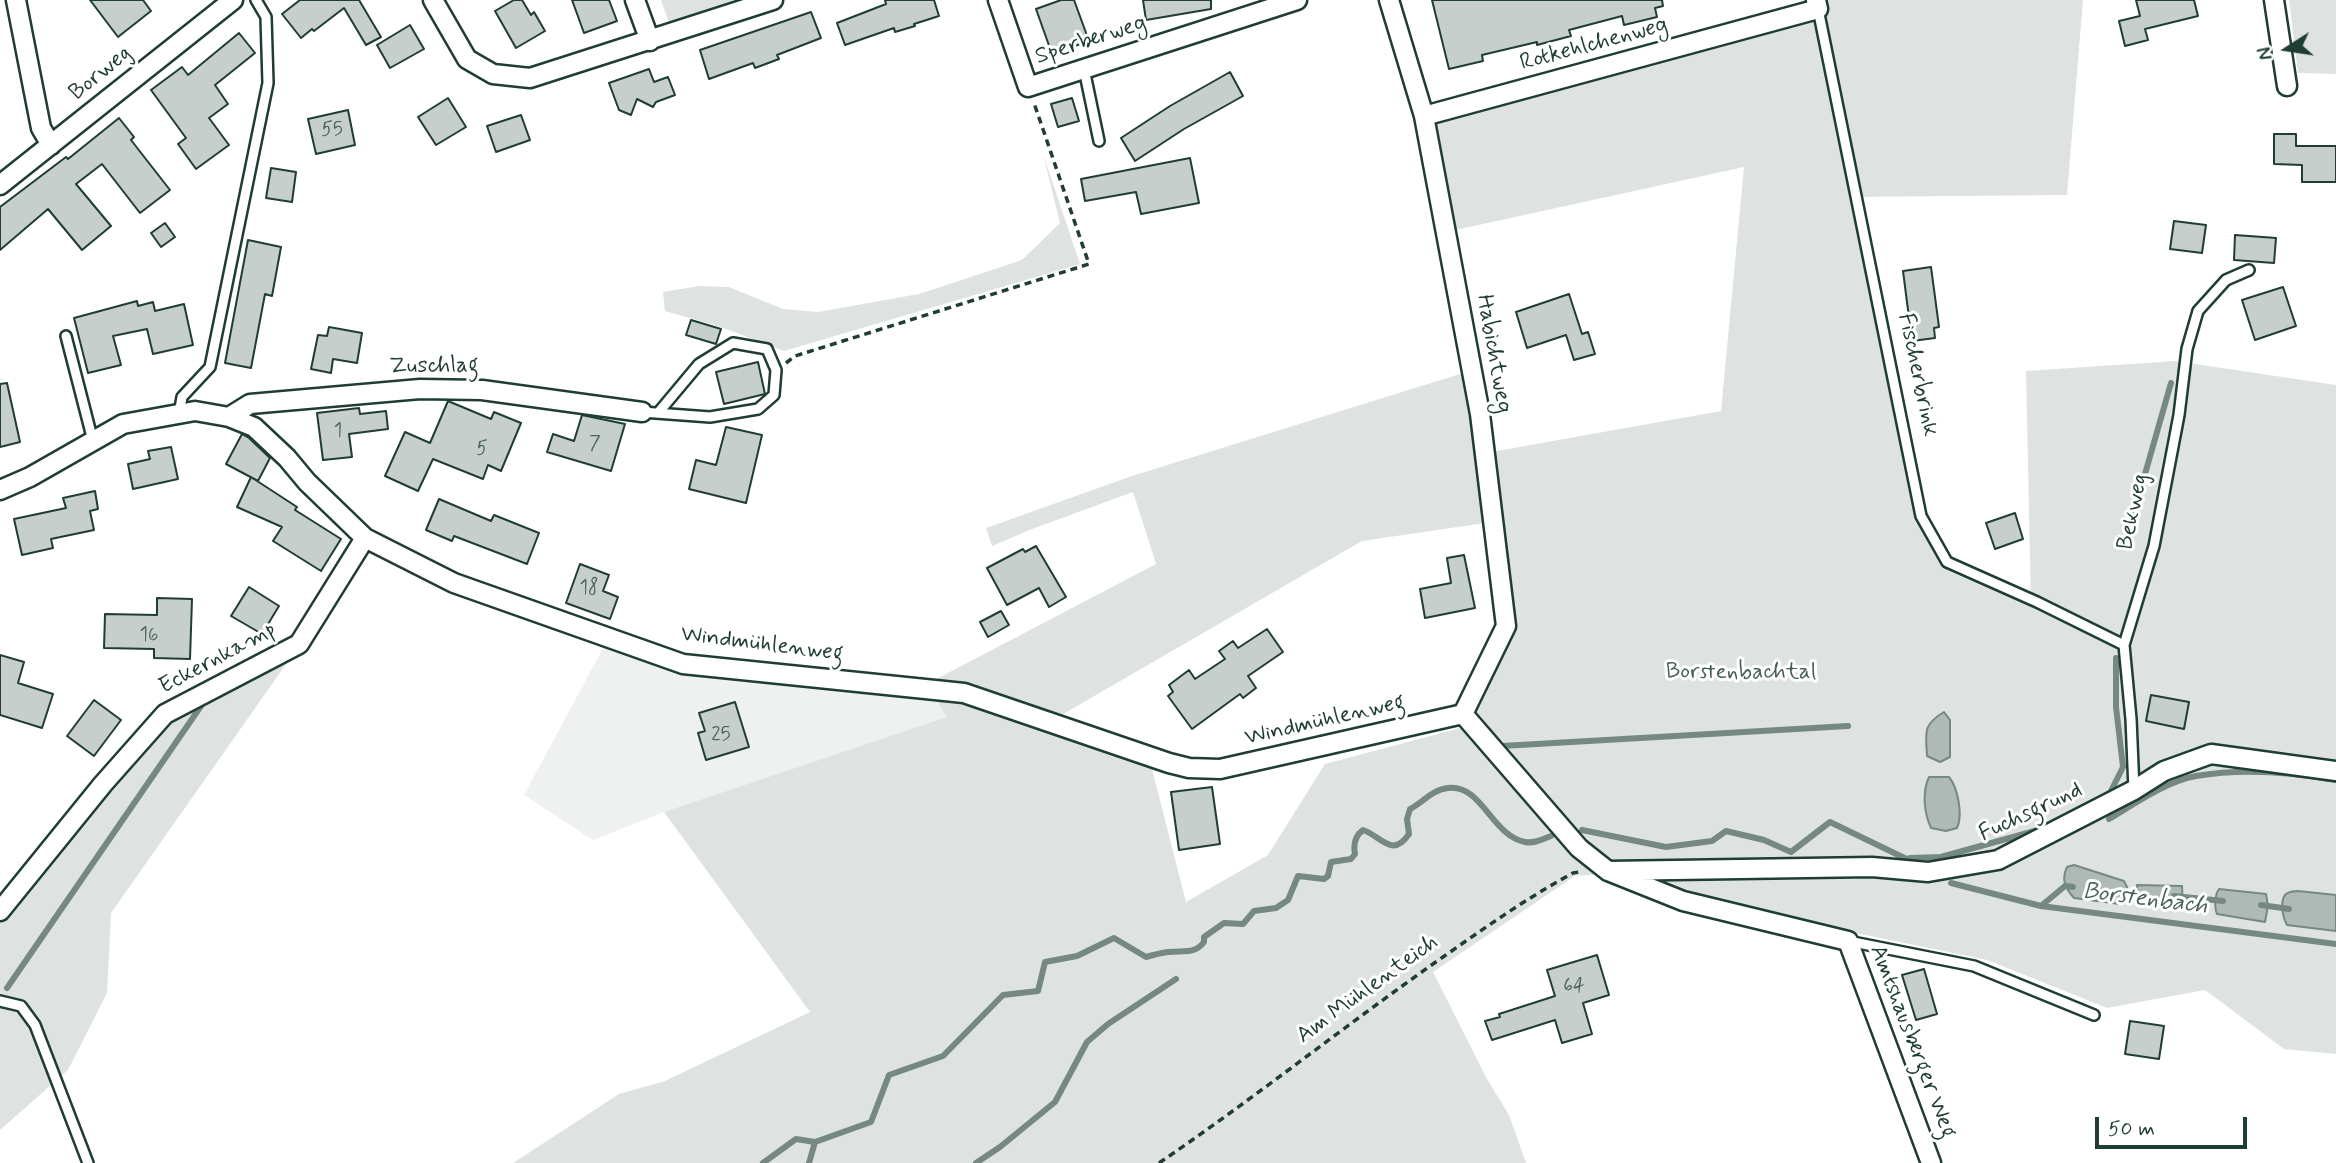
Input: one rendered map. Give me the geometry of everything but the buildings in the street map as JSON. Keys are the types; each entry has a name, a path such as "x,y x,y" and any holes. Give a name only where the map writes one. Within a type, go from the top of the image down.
{"street":[{"path":"16,0 41,128 51,145"},
{"name":"Borweg","path":"0,185 233,0"},
{"path":"433,0 467,59 493,74 530,78 773,0"},
{"path":"635,0 650,41"},
{"name":"Sperberweg","path":"998,0 1028,87 1297,0"},
{"name":"Habichtweg","path":"1389,0 1424,116 1480,414 1506,626 1463,714"},
{"path":"2274,0 2287,86"},
{"name":"Rotkehlchenweg","path":"1424,116 1817,5"},
{"name":"Zuschlag","path":"229,416 250,404 420,389 482,390 650,412"},
{"name":"Windmühlenweg","path":"0,490 30,477 123,424 195,411 229,416 254,427 365,538 454,583 683,664 964,693 1168,764 1189,768 1220,769 1463,714"},
{"name":"Eckernkamp","path":"0,911 103,784 165,714 299,644 365,538"},
{"name":"Amtshausberger Weg","path":"1463,714 1578,848 1608,871 1683,901 1848,942 1931,1163"},
{"name":"Fuchsgrund","path":"1608,871 1872,867 1928,872 1998,860 2134,790 2164,771 2211,754 2336,771"}],"lane":[{"path":"179,414 181,397 210,367 268,83 265,17 256,0"},
{"name":"Fischerbrink","path":"1817,5 1921,516 1947,562 2124,646"},
{"path":"1084,69 1099,141"},
{"name":"Bekweg","path":"2134,790 2124,646 2154,546 2179,415 2187,349 2198,311 2226,280 2249,270"},
{"path":"66,336 93,440"},
{"path":"733,342 767,349 776,370 774,394 758,409 710,417 650,412 699,364 733,342"},
{"path":"1848,942 1974,966 2094,1015"},
{"path":"0,1001 20,1006 34,1025 88,1163"}],"path":[{"path":"776,370 795,356 1089,264 1028,87"},
{"name":"Am Mühlenteich","path":"1159,1163 1222,1120 1377,1003 1530,897 1573,873 1608,871"}],"shaded area":[{"path":"609,637 685,659 927,684 948,717 664,812 593,840 524,795"}],"green space":[{"path":"661,0 736,0 669,23"},
{"name":"Borstenbachtal","path":"1819,0 2083,0 2067,195 1850,197 1918,523 1948,571 2031,607 2026,371 2175,361 2336,385 2336,1054 2284,1049 2205,990 2107,1008 1987,960 1691,899 1617,873 1575,876 1433,972 1487,1079 1509,1115 1526,1163 513,1163 619,1094 665,1081 810,1012 664,812 947,717 927,684 1156,564 1133,492 992,546 986,528 1132,476 1476,369 1491,452 1721,411 1744,167 1451,231 1432,125 1821,16","holes":["1499,521 1516,628 1464,727 1325,764 1268,855 1186,902 1150,761 1046,724 1362,541"]},
{"path":"2289,0 2336,0 2336,74 2298,73"},
{"path":"1043,154 1080,264 784,351 721,327 665,311 663,292 699,286 729,287 783,309 818,312 919,294 1022,260 1060,223"},
{"path":"296,650 111,913 107,993 68,1070 0,1130 0,920 171,712"}],"water":[{"path":"1944,712 1950,720 1950,757 1940,762 1927,756 1926,735 1932,721"},
{"path":"1929,777 1949,777 1952,782 1959,809 1957,828 1946,831 1931,828 1925,802"},
{"path":"2074,865 2124,881 2127,887 2126,899 2120,904 2074,898 2064,879 2067,867"},
{"path":"2137,885 2182,886 2183,907 2179,909 2138,904"},
{"path":"2219,889 2266,894 2268,906 2265,922 2217,914 2215,901"},
{"path":"2298,891 2336,895 2336,931 2287,925 2282,905 2284,897"}],"waterway":[{"path":"2129,540 2135,509 2171,383"},
{"path":"2110,793 2123,767 2116,707 2116,658"},
{"path":"7,988 201,706"},
{"path":"1502,746 1848,726"},
{"name":"Borstenbach","path":"2109,819 2162,788 2196,776 2266,772 2336,780"},
{"name":"Borstenbach","path":"809,1163 815,1142 871,1122 889,1075 943,1056 1003,995 1038,991 1045,962 1077,956 1114,938 1146,957 1196,949 1204,942 1204,937 1224,923 1243,924 1254,911 1276,908 1288,900 1298,876 1324,879 1328,876 1331,862 1351,859 1355,854 1355,840 1363,830 1386,844 1397,845 1409,834 1407,819 1410,809 1443,789 1460,789 1470,794 1513,838 1532,842 1551,836"},
{"name":"Borstenbach","path":"1582,830 1666,847 1712,841 1726,831 1764,840 1791,852 1830,822 1917,864"},
{"name":"Borstenbach","path":"1910,858 1941,857 2042,829"},
{"name":"Borstenbach","path":"1951,883 2041,906 2336,944"},
{"path":"2041,906 2065,886 2073,887"},
{"path":"2174,896 2223,901"},
{"path":"2261,905 2289,909"},
{"path":"976,1163 1055,1102 1087,1042 1108,1024 1176,979"},
{"path":"763,1163 796,1139 815,1142"}]}
